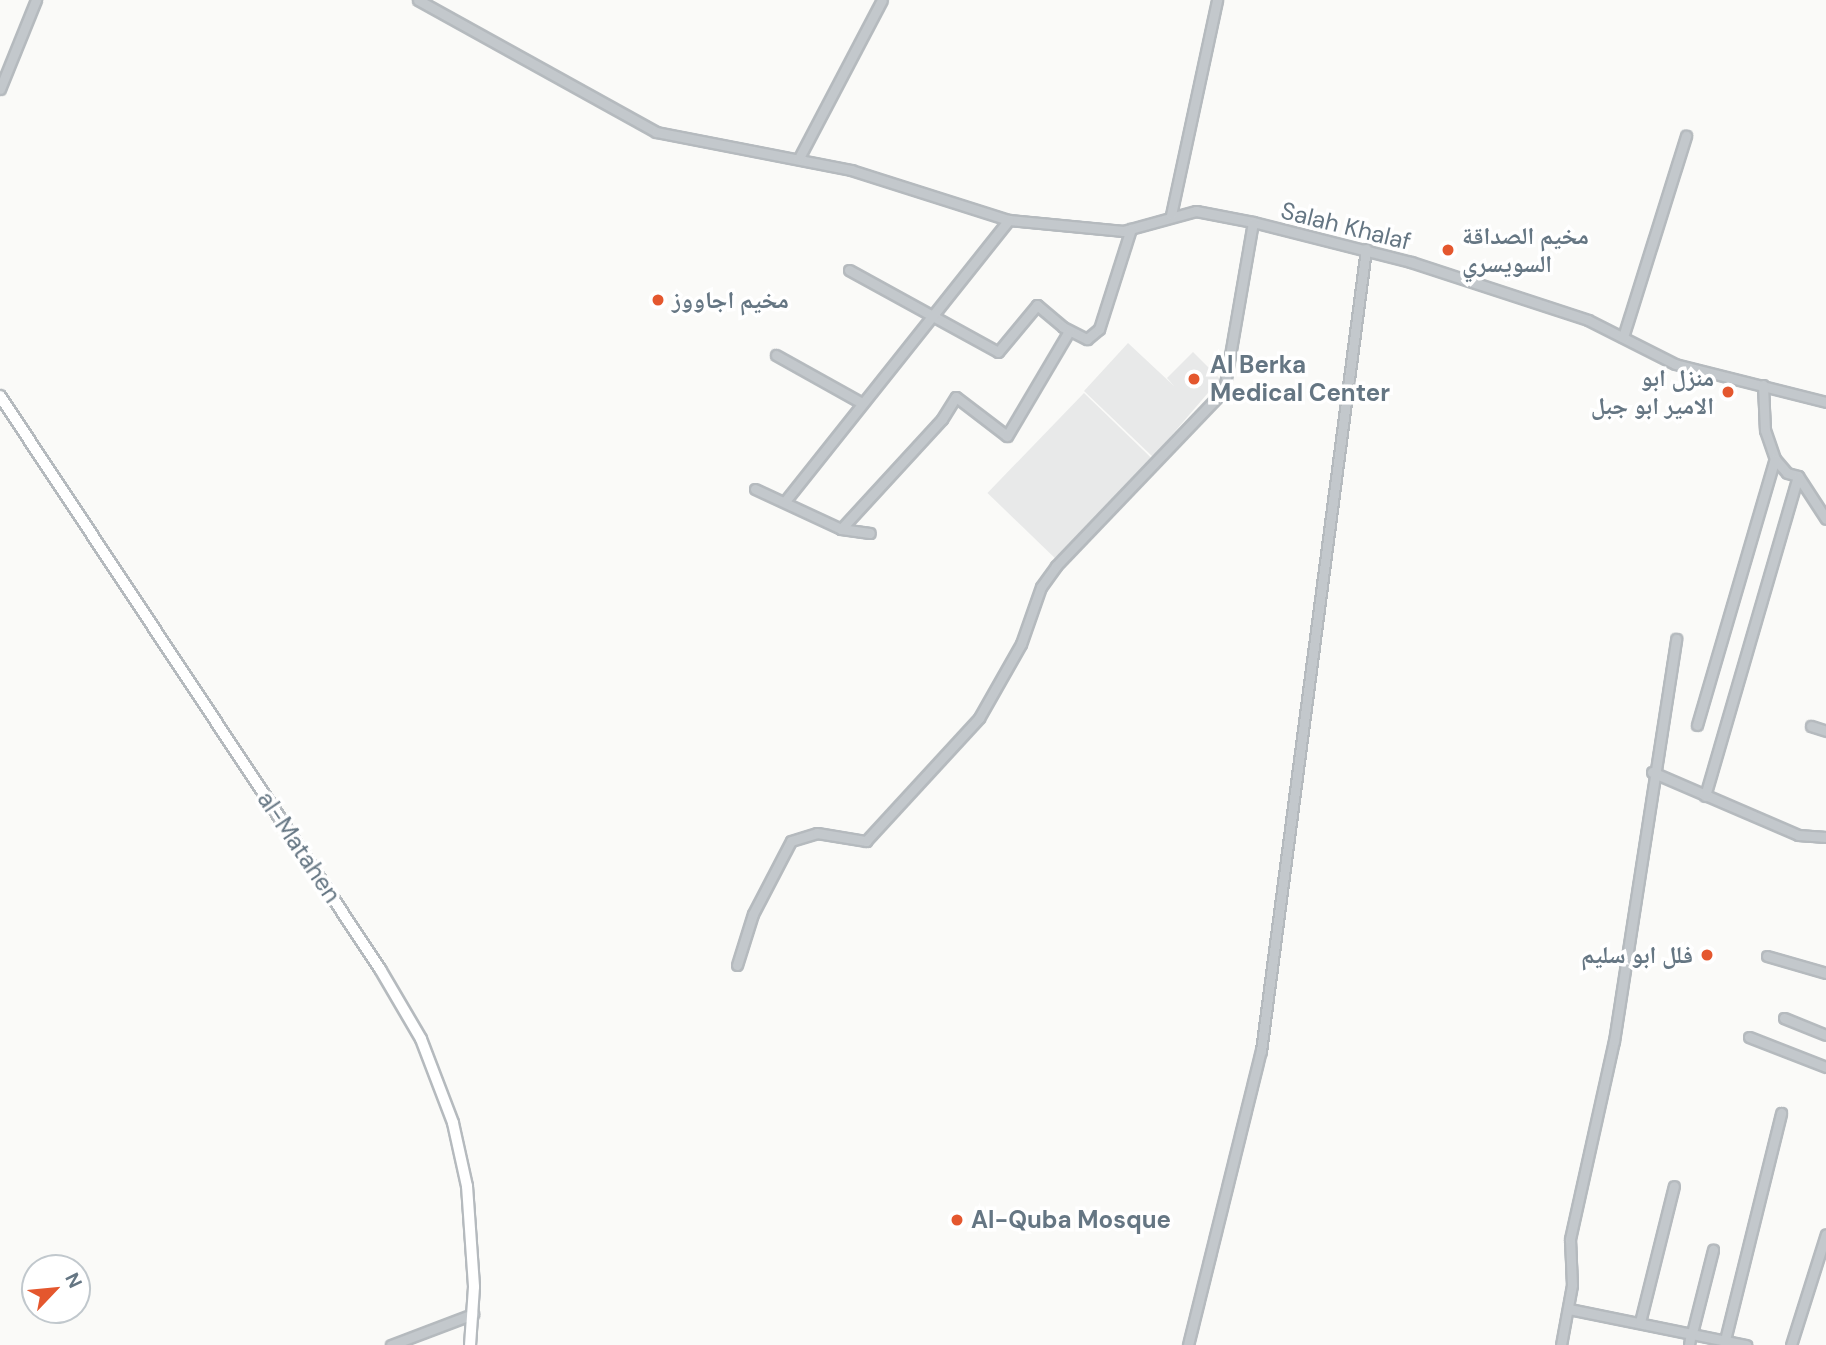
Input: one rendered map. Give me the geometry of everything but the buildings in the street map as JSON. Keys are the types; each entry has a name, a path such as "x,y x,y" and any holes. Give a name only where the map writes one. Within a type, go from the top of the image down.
{"main road":[{"name":"al-Matahen","path":"0,396 373,958 421,1039 442,1089 464,1169 472,1237 473,1314 470,1345"}],"street":[{"path":"0,89 36,0"},
{"path":"418,0 656,132 724,149 799,158 917,186 1009,220 1131,229 1099,329 1087,338 1069,331 1037,305 998,352 849,270"},
{"path":"799,158 882,0"},
{"path":"1171,215 1217,0"},
{"path":"1623,337 1686,136"},
{"name":"Salah Khalaf","path":"1131,229 1171,215 1196,211 1366,249 1623,337 1675,364 1826,402"},
{"path":"786,500 862,403 935,317 1009,220"},
{"path":"737,965 753,914 791,841 817,832 866,841 979,718 1021,644 1041,587 1056,566 1224,390 1253,222"},
{"path":"1188,1345 1261,1051 1366,249"},
{"path":"841,529 942,419 956,397 1007,436 1069,331"},
{"path":"776,355 862,403"},
{"path":"1763,385 1765,430 1775,459 1787,473 1798,476 1826,519"},
{"path":"1698,725 1775,459"},
{"path":"1705,796 1798,476"},
{"path":"755,489 786,500 841,529 870,533"},
{"path":"1560,1345 1569,1309 1570,1239 1614,1041 1649,831 1652,772 1676,639"},
{"path":"1811,726 1826,731"},
{"path":"1652,772 1798,835 1826,837"},
{"path":"1767,956 1826,973"},
{"path":"1784,1018 1826,1035"},
{"path":"1749,1037 1826,1067"},
{"path":"1725,1340 1781,1113"},
{"path":"1640,1322 1674,1186"},
{"path":"1791,1345 1826,1234"},
{"path":"1689,1345 1713,1251"},
{"path":"1569,1309 1746,1345"},
{"path":"391,1345 473,1314"}],"shaded area":[{"path":"1128,343 1174,386 1167,378 1193,352 1220,379 1153,457 1084,391"},
{"path":"1084,393 1152,458 1055,558 987,493"}],"place":[{"name":"مخيم الصداقة السويسري","path":"1448,250"},
{"name":"مخيم اجاووز","path":"658,300"},
{"name":"Al Berka Medical Center","path":"1194,379"},
{"name":"منزل ابو الامير ابو جبل","path":"1728,392"},
{"name":"فلل ابو سليم","path":"1707,955"},
{"name":"Al-Quba Mosque","path":"957,1220"}]}
